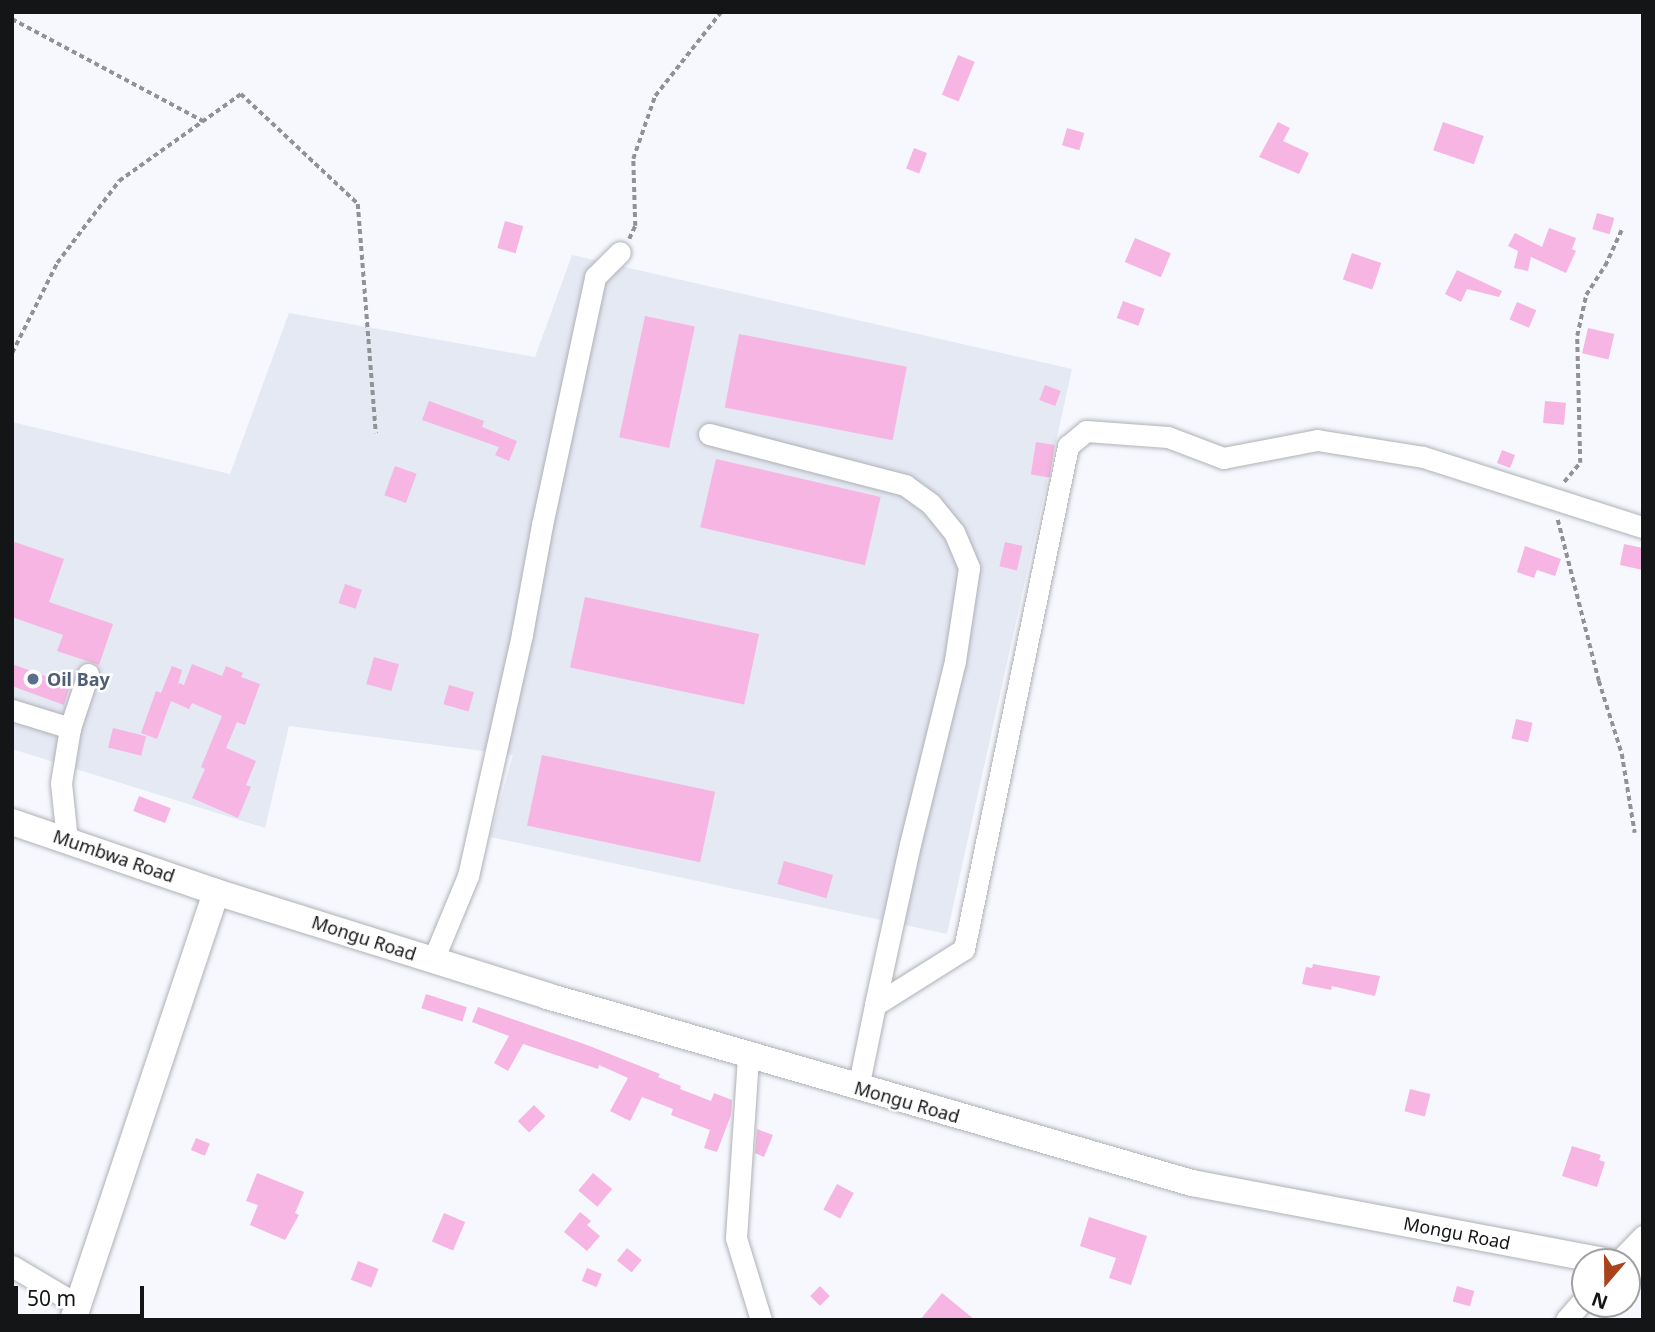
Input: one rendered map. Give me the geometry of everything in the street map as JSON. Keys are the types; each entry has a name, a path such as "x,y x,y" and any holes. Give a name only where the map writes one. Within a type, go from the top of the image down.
{"main road":[{"name":"Mumbwa Road","path":"12,822 216,892"},
{"name":"Mongu Road","path":"216,892 748,1056 1192,1183 1571,1255"},
{"path":"76,1312 216,892"}],"street":[{"path":"433,960 468,876 522,634 542,525 595,277 620,251"},
{"path":"875,1005 964,949 1068,446 1086,431 1168,437 1223,458 1317,440 1423,457 1643,527"},
{"path":"709,434 905,485 931,505 954,532 969,568 955,661 910,844 858,1088"},
{"path":"67,840 61,783 70,728 88,674"},
{"path":"12,710 70,728"},
{"path":"748,1056 736,1238 761,1320"},
{"path":"12,1266 76,1312"}],"path":[{"path":"620,251 635,226 633,159 655,96 721,12"},
{"path":"12,19 204,121"},
{"path":"12,353 57,263 119,181 240,94 358,204 376,433"}],"shaded area":[{"path":"572,255 1072,369 947,934 490,837 513,755 289,726 265,828 12,749 12,422 230,474 289,313 535,357"}],"building":[{"path":"958,55 975,62 959,102 942,95"},
{"path":"1278,122 1290,128 1283,141 1309,153 1299,174 1259,157"},
{"path":"1443,122 1484,136 1474,164 1433,150"},
{"path":"1067,128 1084,133 1079,150 1062,145"},
{"path":"914,148 927,153 919,174 906,169"},
{"path":"1597,213 1614,218 1610,234 1592,229"},
{"path":"505,221 523,226 516,253 497,248"},
{"path":"1549,228 1576,238 1572,249 1576,251 1566,273 1531,257 1528,271 1514,268 1518,251 1508,246 1515,233 1542,247"},
{"path":"1135,238 1171,253 1161,277 1125,262"},
{"path":"1352,253 1381,263 1372,290 1343,279"},
{"path":"1457,270 1502,291 1499,297 1467,289 1461,302 1445,294"},
{"path":"1123,301 1145,309 1138,326 1117,318"},
{"path":"1517,302 1536,310 1529,328 1510,319"},
{"path":"645,316 695,327 669,448 619,437"},
{"path":"1588,328 1614,334 1608,359 1582,353"},
{"path":"739,334 907,367 893,440 725,408"},
{"path":"1045,385 1061,391 1055,406 1039,400"},
{"path":"429,401 484,421 482,427 517,441 509,461 495,455 499,447 422,420"},
{"path":"1545,401 1566,403 1564,425 1543,423"},
{"path":"1036,442 1055,445 1050,478 1031,475"},
{"path":"1502,450 1515,455 1510,468 1497,463"},
{"path":"716,459 881,497 865,565 700,527"},
{"path":"395,466 417,474 406,503 384,495"},
{"path":"12,541 64,559 49,602 113,624 99,665 57,651 63,635 12,617"},
{"path":"1005,542 1023,546 1017,570 999,566"},
{"path":"1624,544 1643,548 1643,570 1620,565"},
{"path":"1525,546 1561,559 1555,576 1537,570 1534,578 1517,572"},
{"path":"345,584 362,590 356,609 338,603"},
{"path":"585,597 759,634 744,704 570,667"},
{"path":"374,657 399,664 391,691 366,684"},
{"name":"Oil Bay","path":"12,664 70,685 64,705 12,686"},
{"path":"192,664 222,676 226,666 243,673 241,677 260,684 245,725 237,722 226,748 256,761 246,785 251,787 238,818 192,798 205,769 201,767 222,716 192,703 189,709 171,701 157,739 141,733 156,691 161,693 172,666 182,670 177,688 179,683 184,685"},
{"path":"449,685 474,692 468,711 443,704"},
{"path":"1516,719 1533,723 1528,742 1512,738"},
{"path":"113,728 146,736 141,756 108,747"},
{"path":"542,755 715,792 700,862 527,825"},
{"path":"139,796 171,808 165,823 133,811"},
{"path":"784,861 833,875 826,898 777,884"},
{"path":"1313,964 1380,976 1375,996 1332,986 1331,990 1302,984 1306,967 1312,968"},
{"path":"426,994 467,1007 462,1022 421,1008"},
{"path":"478,1007 660,1074 658,1077 681,1086 680,1089 711,1101 714,1093 732,1100 731,1115 717,1152 704,1148 710,1130 671,1115 673,1109 642,1097 630,1121 610,1111 628,1078 599,1065 598,1069 523,1044 508,1071 494,1063 509,1036 472,1022"},
{"path":"1410,1089 1430,1094 1425,1116 1404,1111"},
{"path":"534,1105 545,1116 529,1133 518,1121"},
{"path":"757,1129 773,1135 764,1157 755,1153"},
{"path":"196,1138 210,1144 205,1156 191,1150"},
{"path":"1572,1146 1601,1155 1599,1160 1605,1162 1597,1187 1562,1176"},
{"path":"257,1173 304,1192 295,1213 299,1215 285,1240 250,1225 258,1205 246,1201"},
{"path":"593,1173 612,1189 597,1207 578,1191"},
{"path":"837,1184 854,1193 840,1219 823,1210"},
{"path":"580,1212 591,1221 587,1225 600,1236 587,1251 564,1232"},
{"path":"444,1213 465,1222 453,1251 432,1242"},
{"path":"1089,1217 1147,1236 1131,1285 1109,1278 1116,1258 1080,1246"},
{"path":"627,1248 642,1260 632,1272 617,1260"},
{"path":"358,1261 379,1269 371,1288 351,1280"},
{"path":"587,1268 602,1274 597,1287 582,1281"},
{"path":"820,1286 830,1296 820,1306 810,1296"},
{"path":"1457,1286 1474,1291 1470,1306 1453,1301"},
{"path":"942,1293 975,1320 920,1320"}],"place":[{"name":"Oil Bay","path":"33,679"}]}
